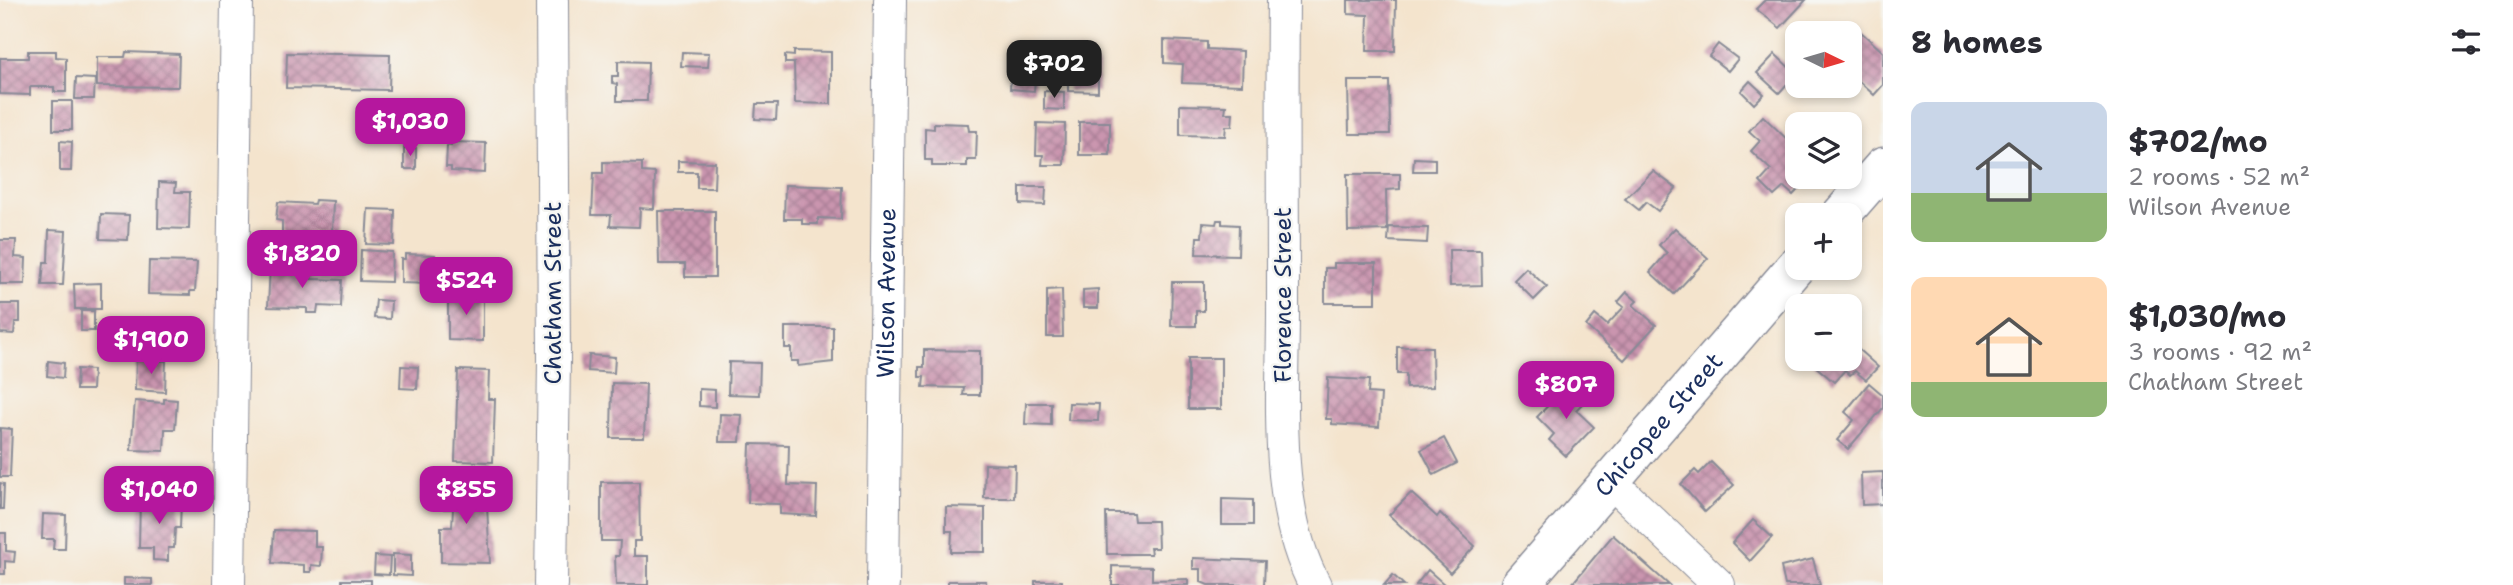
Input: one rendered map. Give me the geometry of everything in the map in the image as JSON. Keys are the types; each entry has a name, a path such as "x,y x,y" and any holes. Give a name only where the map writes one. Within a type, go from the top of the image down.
{"main road":[{"path":"1852,203 1883,167"},
{"name":"Chicopee Street","path":"1520,585 1785,278"}],"street":[{"path":"229,585 237,0"},
{"name":"Chatham Street","path":"551,585 554,359 552,0"},
{"name":"Wilson Avenue","path":"883,585 890,0"},
{"name":"Florence Street","path":"1283,0 1284,420 1288,503 1300,553 1315,585"},
{"path":"1609,480 1719,585"}],"building":[{"path":"1348,0 1396,0 1395,51 1367,51 1368,15 1348,14"},
{"path":"1765,0 1806,0 1780,28 1756,9"},
{"path":"1862,33 1883,52 1883,85 1874,95 1862,84"},
{"path":"1164,40 1207,42 1207,49 1243,51 1242,85 1182,83 1183,64 1164,63"},
{"path":"1718,44 1738,59 1728,71 1709,56"},
{"path":"28,51 56,51 56,57 66,58 66,92 54,92 54,87 30,87 30,95 0,94 0,58 28,58"},
{"path":"794,51 831,52 831,104 795,103 794,63 785,63 785,55 794,56"},
{"path":"1068,51 1092,52 1092,63 1098,63 1098,92 1068,91"},
{"path":"126,52 179,54 178,87 97,86 97,57 125,57"},
{"path":"682,52 709,53 708,67 681,66"},
{"path":"287,53 390,55 389,90 286,88"},
{"path":"1775,54 1785,64 1785,86 1779,93 1757,73"},
{"path":"1012,58 1037,59 1034,91 1010,89"},
{"path":"618,61 648,62 647,101 617,101 617,84 612,83 612,76 618,76"},
{"path":"76,78 95,79 94,99 75,99"},
{"path":"1348,81 1389,81 1390,134 1349,134"},
{"path":"1750,81 1764,94 1754,104 1741,91"},
{"path":"1044,91 1064,92 1064,110 1044,109"},
{"path":"53,101 72,101 72,130 53,130"},
{"path":"756,104 777,104 776,120 755,119"},
{"path":"1180,105 1226,106 1225,113 1233,113 1232,126 1226,126 1225,136 1180,135"},
{"path":"1763,116 1785,137 1785,188 1774,196 1760,182 1771,170 1751,151 1760,141 1749,131"},
{"path":"1079,122 1110,122 1110,155 1079,155"},
{"path":"934,123 968,124 969,131 977,131 976,160 967,160 967,166 932,166 932,160 925,160 925,128 934,129"},
{"path":"1037,123 1065,124 1064,165 1042,165 1043,155 1036,155"},
{"path":"60,141 72,142 71,171 60,171"},
{"path":"451,142 486,143 485,173 451,171 451,167 446,167 447,146 451,146"},
{"path":"404,148 416,148 416,169 404,169"},
{"path":"1414,158 1435,159 1435,171 1413,171"},
{"path":"678,161 715,162 714,188 697,188 697,172 678,172"},
{"path":"603,162 642,163 642,172 655,173 654,209 640,208 639,227 610,226 611,215 592,215 594,173 603,173"},
{"path":"1653,171 1676,188 1658,211 1646,202 1639,210 1625,199"},
{"path":"1347,174 1400,174 1400,189 1386,190 1387,230 1348,231"},
{"path":"159,182 176,183 175,192 190,192 189,229 158,228"},
{"path":"785,185 842,187 841,219 818,218 818,224 802,224 802,219 784,219"},
{"path":"1020,187 1046,187 1045,205 1020,204"},
{"path":"1786,189 1799,189 1793,195"},
{"path":"315,200 333,201 332,233 310,232 309,241 282,239 282,221 276,220 278,202 314,204"},
{"path":"368,209 395,210 394,245 366,244"},
{"path":"658,211 715,211 715,277 685,277 685,264 659,264"},
{"path":"101,214 129,215 128,240 100,239"},
{"path":"1217,220 1222,220 1222,224 1239,225 1238,255 1196,254 1197,237 1202,237 1203,223 1216,224"},
{"path":"1389,227 1428,228 1427,243 1388,241"},
{"path":"1675,228 1708,258 1674,294 1650,272 1667,253 1659,245"},
{"path":"49,230 66,231 63,285 42,285 44,262 48,262"},
{"path":"0,240 16,240 15,257 26,258 25,284 0,284"},
{"path":"361,250 392,252 391,282 360,281"},
{"path":"1449,250 1481,250 1482,285 1450,286"},
{"path":"405,254 435,255 435,284 401,283 401,259 405,259"},
{"path":"149,261 197,262 195,291 190,291 190,295 148,294"},
{"path":"1334,263 1376,263 1376,303 1325,303 1325,268 1334,268"},
{"path":"270,266 312,268 311,279 342,280 341,307 318,306 317,313 307,313 307,308 268,307"},
{"path":"1526,268 1547,287 1534,300 1514,280"},
{"path":"1172,282 1204,282 1204,311 1196,311 1196,326 1171,326"},
{"path":"101,283 101,309 75,309 74,284"},
{"path":"1062,289 1063,337 1047,337 1047,290"},
{"path":"1098,289 1098,308 1083,308 1083,290"},
{"path":"1627,292 1637,301 1633,305 1656,325 1624,360 1586,326 1595,315 1607,325 1624,307 1618,302"},
{"path":"448,293 483,293 483,341 448,340"},
{"path":"376,300 391,301 390,319 374,318"},
{"path":"0,304 20,304 20,322 15,322 14,334 0,333"},
{"path":"81,311 94,311 94,331 81,331"},
{"path":"785,327 833,327 833,362 798,366 798,361 791,361 791,348 785,348"},
{"path":"1397,347 1432,347 1433,387 1406,388 1406,374 1397,374"},
{"path":"924,350 980,351 980,395 963,395 964,388 923,387 924,377 919,377 919,367 924,367"},
{"path":"1862,353 1878,367 1866,380 1855,371 1862,371"},
{"path":"589,355 615,357 614,373 588,371"},
{"path":"1188,358 1221,358 1221,409 1188,409"},
{"path":"136,360 166,361 165,392 135,390"},
{"path":"48,361 64,363 63,378 47,376"},
{"path":"729,362 760,363 759,395 728,394"},
{"path":"401,366 418,367 417,389 400,388"},
{"path":"77,369 93,370 92,390 76,390"},
{"path":"458,370 489,371 488,399 495,399 493,462 455,461"},
{"path":"1821,371 1844,371 1834,382"},
{"path":"1328,378 1369,380 1368,393 1381,394 1379,427 1332,424 1332,419 1326,419"},
{"path":"612,383 646,384 644,438 611,438"},
{"path":"1869,383 1883,395 1883,408 1848,449 1837,440 1854,420 1845,412"},
{"path":"1567,386 1584,402 1576,410 1594,427 1566,456 1549,440 1554,434 1537,417"},
{"path":"699,389 715,390 715,407 699,406"},
{"path":"164,399 177,400 175,429 165,429 164,451 131,450 135,401 164,403"},
{"path":"1026,403 1051,403 1051,425 1025,424"},
{"path":"1069,403 1099,404 1098,421 1068,420"},
{"path":"720,414 742,415 740,442 719,442"},
{"path":"0,428 12,429 10,477 0,477"},
{"path":"1444,438 1457,463 1434,475 1421,450"},
{"path":"750,444 789,445 788,485 817,486 816,516 780,514 780,504 748,503"},
{"path":"1711,462 1734,485 1705,512 1681,484 1695,470 1699,474"},
{"path":"985,464 1015,465 1014,498 984,498"},
{"path":"1883,472 1883,504 1862,505 1861,473"},
{"path":"601,482 639,482 640,541 634,541 634,556 648,556 648,585 616,585 615,556 619,556 620,541 601,541"},
{"path":"0,483 4,484 3,509 0,509"},
{"path":"441,487 486,487 490,563 441,562 441,527 452,527 453,509 441,509"},
{"path":"1411,493 1437,517 1440,513 1475,546 1450,573 1389,515"},
{"path":"140,499 181,501 180,528 175,528 174,548 168,548 168,561 153,560 153,548 139,548"},
{"path":"1222,499 1253,500 1253,525 1222,525"},
{"path":"946,507 985,508 985,552 951,552 952,531 946,531"},
{"path":"1106,513 1133,513 1134,521 1157,521 1158,548 1150,548 1151,554 1107,554"},
{"path":"43,514 66,515 65,549 53,549 54,539 42,539"},
{"path":"1753,520 1772,537 1750,561 1732,543"},
{"path":"274,530 315,531 315,547 322,547 321,566 311,565 311,572 304,572 304,565 272,563"},
{"path":"0,533 6,533 6,551 15,552 14,562 5,561 5,574 0,574"},
{"path":"1613,535 1669,585 1571,585"},
{"path":"393,554 411,555 411,576 393,575"},
{"path":"375,556 390,557 389,575 374,574"},
{"path":"1193,558 1265,561 1264,585 1208,585 1201,582 1201,569 1193,569"},
{"path":"1813,559 1820,585 1785,585 1781,567"},
{"path":"1112,566 1152,567 1152,580 1188,579 1188,585 1112,585"},
{"path":"1428,570 1445,585 1416,585"},
{"path":"1393,575 1404,585 1384,585"},
{"path":"124,578 152,579 152,585 124,585"},
{"path":"342,580 371,580 371,585 342,585"},
{"path":"948,581 986,581 986,585 948,585"},
{"path":"1035,581 1062,581 1062,585 1035,585"}]}
